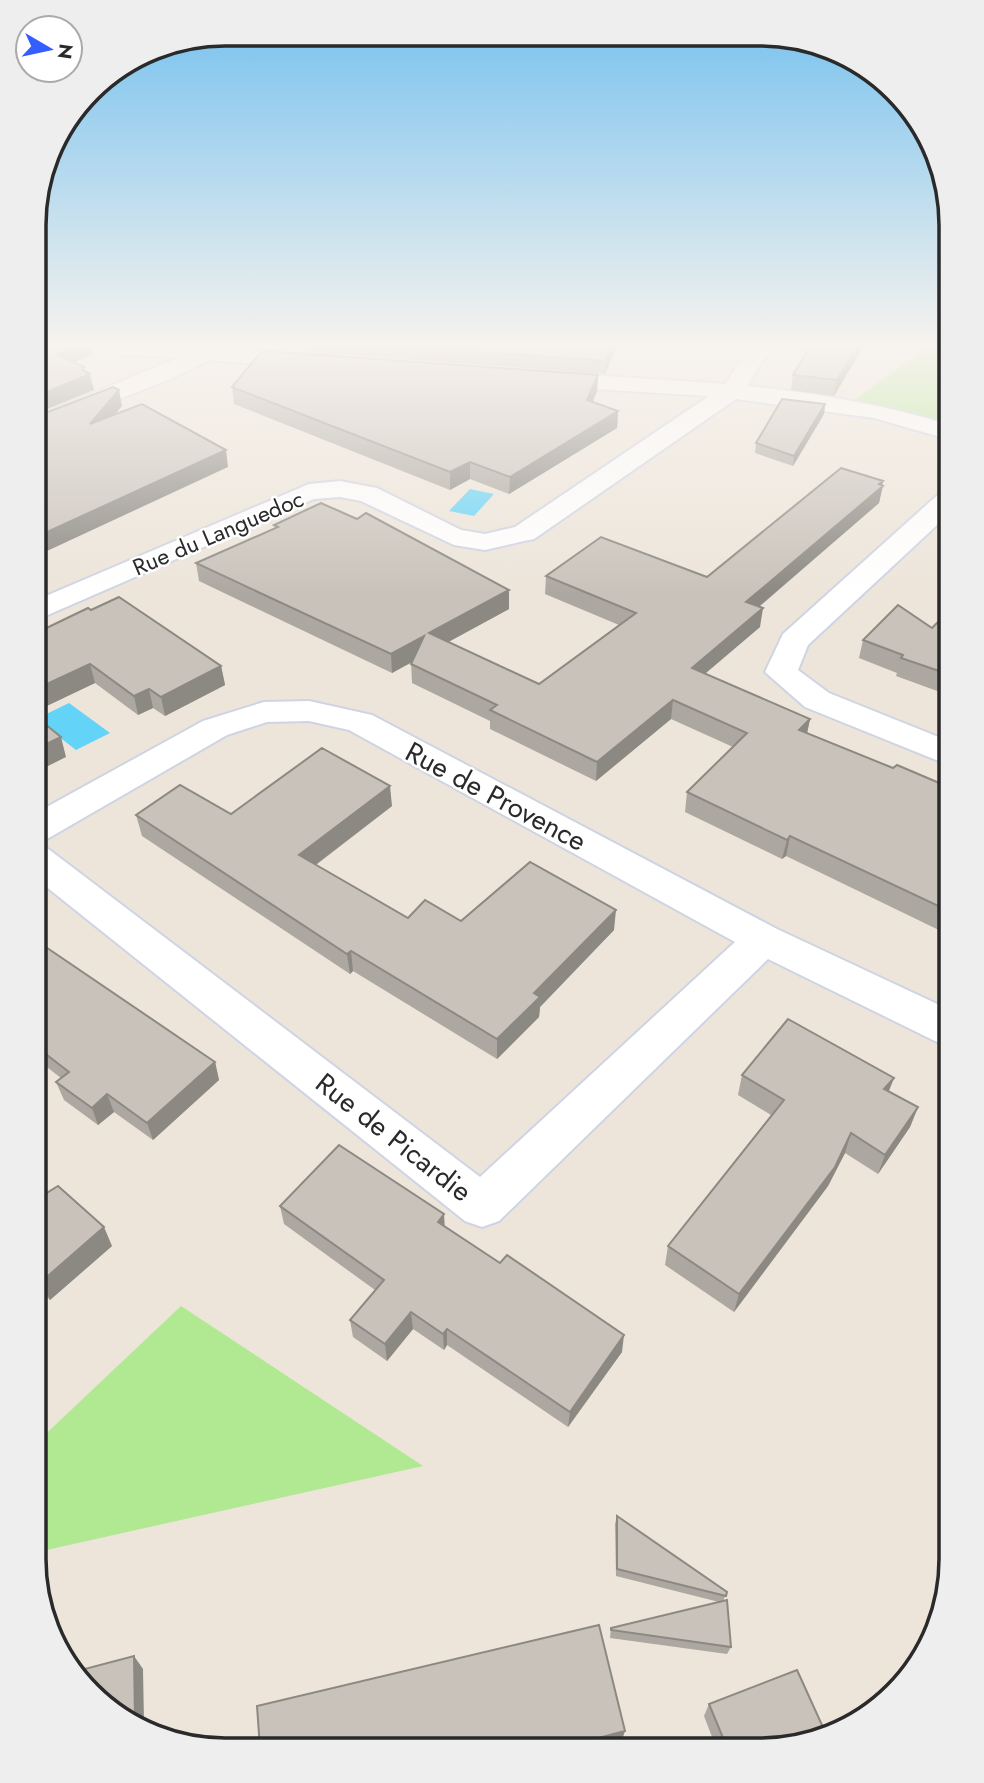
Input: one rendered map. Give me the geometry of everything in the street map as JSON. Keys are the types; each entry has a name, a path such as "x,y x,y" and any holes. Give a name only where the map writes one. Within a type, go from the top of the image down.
{"street":[{"name":"Rue du Languedoc","path":"46,607 309,492 340,489 368,494 454,537 485,542 524,533 679,427"},
{"path":"939,507 794,641 781,672 817,700 939,750"},
{"name":"Rue de Provence","path":"46,823 215,728 264,712 309,711 360,722 763,939 938,1024"},
{"name":"Rue de Picardie","path":"46,866 482,1206 763,939"}],"green space":[{"path":"181,1306 423,1466 46,1550 46,1434"}],"water":[{"path":"470,489 494,494 474,516 449,511"},
{"path":"69,703 110,733 76,750 46,727 46,714"}],"building":[{"path":"46,427 184,427 226,450 46,532"},
{"path":"335,427 591,427 510,477 470,462 450,472"},
{"path":"765,427 811,427 794,456 756,443"},
{"path":"841,468 883,481 879,484 883,486 746,602 763,608 692,668 810,719 799,730 893,768 897,765 939,783 938,906 790,836 787,840 687,792 747,733 673,700 597,762 490,710 497,705 411,664 424,636 391,654 196,563 278,527 274,525 321,503 357,519 366,513 509,590 429,633 539,684 636,613 546,576 601,537 707,577"},
{"path":"119,597 221,666 161,697 149,689 134,696 90,664 46,684 46,628 88,608 91,610"},
{"path":"898,605 932,628 939,621 939,671 901,658 903,655 863,640"},
{"path":"46,725 61,737 46,744"},
{"path":"322,748 390,786 299,855 408,918 425,900 461,921 530,862 616,910 534,993 540,997 497,1039 351,951 347,954 136,815 180,785 231,814"},
{"path":"46,947 215,1062 147,1123 107,1094 92,1108 56,1082 69,1072 46,1054"},
{"path":"788,1019 894,1078 884,1089 918,1107 885,1155 851,1133 835,1167 739,1294 668,1246 784,1100 742,1075"},
{"path":"339,1145 444,1214 438,1222 500,1263 507,1255 624,1335 570,1412 447,1329 443,1334 411,1312 385,1344 350,1320 384,1280 280,1206"},
{"path":"58,1186 104,1227 46,1278 46,1193"},
{"path":"617,1516 727,1592 726,1596 617,1569"},
{"path":"727,1600 731,1647 611,1630 611,1628"},
{"path":"599,1625 625,1731 598,1738 259,1738 257,1706"},
{"path":"134,1656 135,1714 106,1693 84,1669"},
{"path":"797,1670 822,1726 783,1736 723,1738 709,1704"}]}
